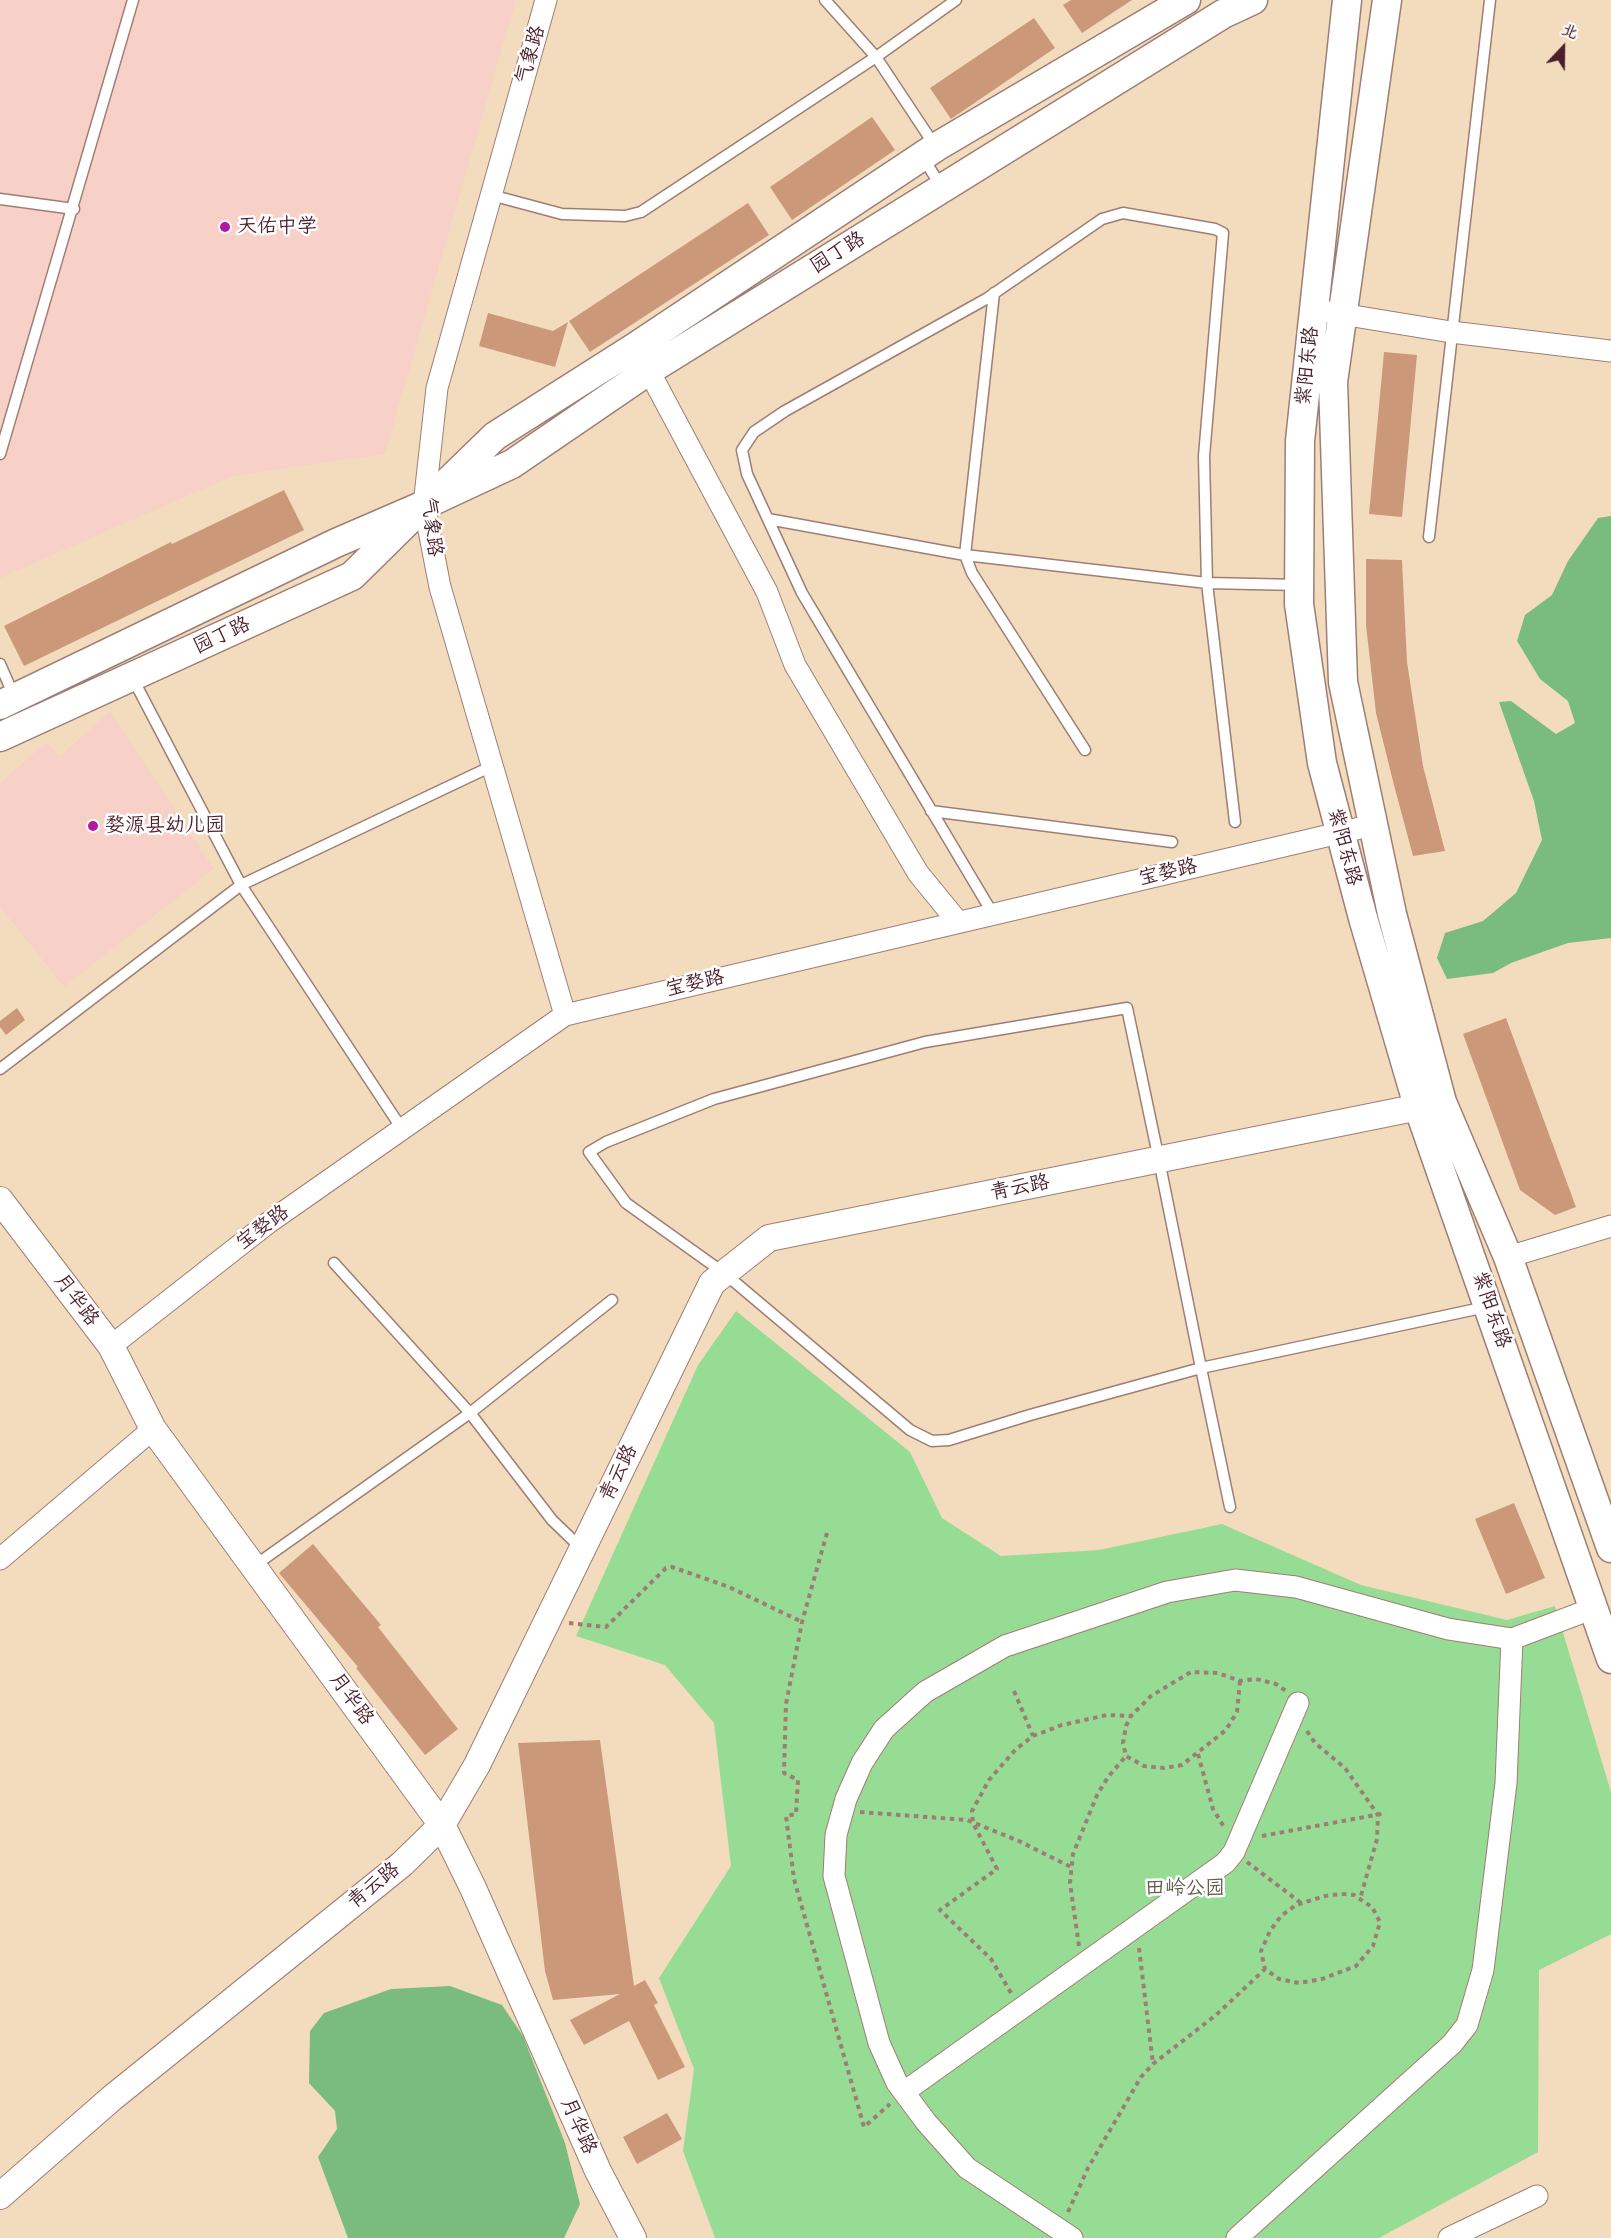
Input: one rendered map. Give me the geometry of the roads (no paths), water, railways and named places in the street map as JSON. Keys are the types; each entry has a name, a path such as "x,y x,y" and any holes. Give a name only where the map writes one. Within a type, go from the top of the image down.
{"main road":[{"name":"园丁路","path":"643,358 929,151 1186,0"},
{"name":"园丁路","path":"16,710 132,677 352,576 495,436 643,358 942,188 1223,14 1252,0"},
{"name":"紫阳东路","path":"1347,0 1300,441 1299,604 1322,763 1341,832 1431,1105 1489,1307 1609,1646"},
{"name":"紫阳东路","path":"1387,0 1334,381 1343,682 1431,1105 1508,1257 1611,1548"},
{"name":"园丁路","path":"0,737 16,710 336,543 424,505"}],"street":[{"name":"气象路","path":"546,0 437,388 424,505 440,587 565,1015"},
{"path":"1314,309 1451,333 1611,351"},
{"path":"643,358 767,592 795,665 918,873 958,922"},
{"name":"宝婺路","path":"111,1346 268,1223 565,1015 1373,825"},
{"name":"青云路","path":"0,2196 112,2098 402,1864 442,1825 462,1794 712,1283 724,1273 770,1238 1431,1105"},
{"name":"月华路","path":"0,1200 111,1346 153,1429 442,1825 473,1888 598,2171 633,2238"},
{"path":"1508,1257 1611,1226"},
{"path":"0,1559 153,1429"},
{"path":"1066,2234 967,2168 926,2122 904,2092 879,2043 834,1876 836,1835 843,1811 862,1763 884,1729 925,1692 1005,1646 1167,1592 1235,1580 1296,1587 1448,1629 1512,1639 1594,1608"},
{"path":"1237,2238 1452,2044 1467,2025 1483,1970 1506,1783 1512,1639"},
{"path":"904,2092 1225,1863 1237,1846 1298,1703"},
{"path":"1449,2238 1537,2196"}],"lane":[{"path":"0,454 74,209 133,0"},
{"path":"825,0 876,57 929,151 942,188"},
{"path":"491,195 562,214 625,216 641,212 876,57 956,0"},
{"path":"1428,537 1490,0"},
{"path":"0,199 74,209"},
{"path":"993,914 802,593 747,474 742,450 754,432 785,411 994,293 1102,219 1123,213 1215,229 1223,233 1204,456 1207,583 1234,822"},
{"path":"994,293 965,555 972,573 1085,750"},
{"path":"768,519 965,555 1207,583 1299,585"},
{"path":"0,664 16,710"},
{"path":"132,677 241,885 402,1129"},
{"path":"0,1069 241,885 492,765"},
{"path":"931,811 1172,842"},
{"path":"1230,1507 1201,1368 1159,1160 1127,1008 925,1042 725,1096 606,1142 589,1152 626,1203 724,1273 910,1430 932,1441 949,1440 1030,1414 1201,1368 1489,1307"},
{"path":"334,1263 470,1413 552,1520 582,1549"},
{"path":"254,1566 470,1413 612,1300"}],"place":[{"name":"天佑中学","path":"225,227"},
{"name":"婺源县幼儿园","path":"93,826"}],"park label":[{"name":"田岭公园","path":"1185,1889"}]}
